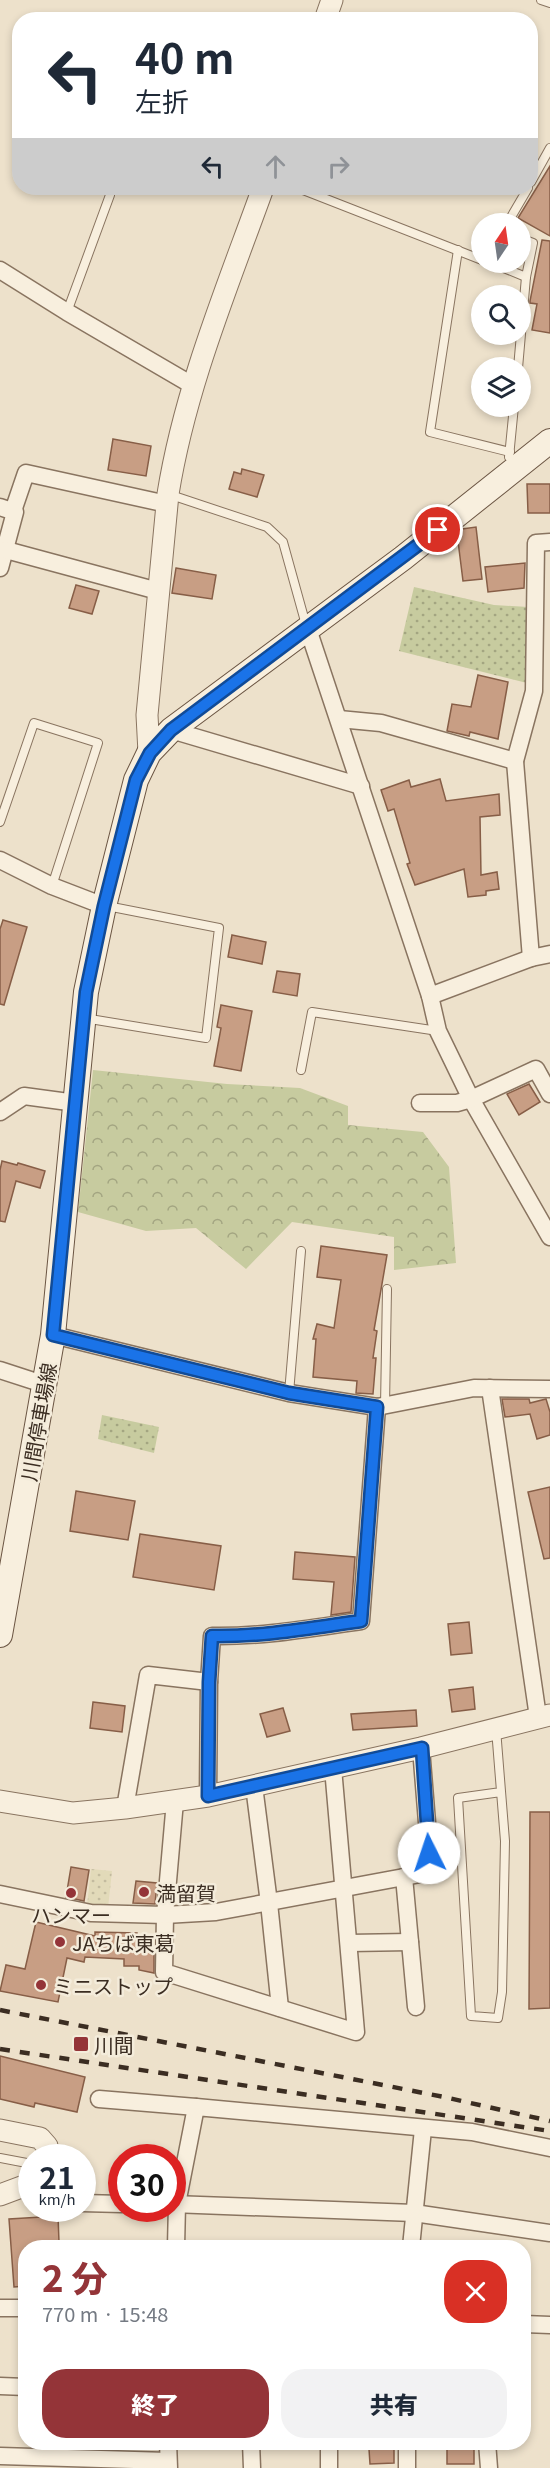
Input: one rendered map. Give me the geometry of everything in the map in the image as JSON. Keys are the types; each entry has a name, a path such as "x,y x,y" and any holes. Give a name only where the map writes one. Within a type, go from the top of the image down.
{"main road":[{"name":"川間停車場線","path":"0,1635 46,1385 53,1335 86,992 104,906 136,780 150,753 171,730 403,558 508,463 550,441"}],"street":[{"path":"150,753 147,715 158,591 167,499 182,420 192,385 260,195"},
{"path":"0,270 192,385"},
{"path":"0,568 15,512 7,509 26,473 167,499"},
{"path":"531,958 515,761 534,691 536,543 550,542"},
{"path":"6,550 158,591"},
{"path":"308,629 430,996 438,1031 471,1099 550,1237"},
{"path":"339,719 381,723 515,761"},
{"path":"171,730 361,786"},
{"path":"0,860 52,886 104,906"},
{"path":"430,996 531,958 550,954"},
{"path":"420,1103 457,1103 536,1070 550,1094"},
{"path":"0,1112 24,1096 76,1103"},
{"path":"53,1335 289,1393 381,1406 474,1388 550,1389"},
{"path":"0,1370 46,1385"},
{"path":"0,1801 73,1813 208,1796 422,1748 544,1716 490,1388"},
{"path":"208,1796 209,1682 212,1636 269,1634 361,1621 381,1406"},
{"path":"125,1808 147,1675 209,1682"},
{"path":"0,1894 91,1913 165,1915 216,1912 430,1872 422,1748"},
{"path":"175,1801 165,1915 164,1972 356,2032 333,1768"},
{"path":"254,1786 280,2008"},
{"path":"404,1877 416,2007"},
{"path":"349,1943 410,1942"},
{"path":"99,2099 472,2132 550,2148"},
{"path":"186,2153 196,2107"},
{"path":"412,2240 423,2129"},
{"path":"0,2130 40,2138 46,2144"},
{"path":"186,2204 414,2213 550,2233"},
{"path":"175,2222 176,2240"},
{"path":"0,2308 18,2308"},
{"path":"531,2324 550,2325"},
{"path":"0,2386 18,2386"},
{"path":"0,2456 169,2465 168,2450"},
{"path":"251,2450 252,2468"},
{"path":"328,2450 329,2468"},
{"path":"407,2450 407,2468"},
{"path":"488,2450 489,2468"}],"lane":[{"path":"541,0 550,3"},
{"path":"538,169 550,148"},
{"path":"67,312 110,195"},
{"path":"316,195 471,255"},
{"path":"513,213 524,195"},
{"path":"458,250 430,432 508,463 513,417"},
{"path":"516,273 526,277"},
{"path":"519,357 527,273"},
{"path":"167,499 267,527 283,542 308,629"},
{"path":"0,822 34,723 98,743 52,886"},
{"path":"84,1018 206,1038 219,928 104,906"},
{"path":"301,1070 312,1012 438,1031"},
{"path":"289,1393 301,1251"},
{"path":"381,1406 387,1289"},
{"path":"496,1728 505,1841 502,1992 498,2018 471,2016 458,1798 501,1792"},
{"path":"0,2158 18,2161"}],"shaded area":[{"path":"91,1869 112,1871 108,1908 87,1906"}],"green space":[{"path":"414,587 494,605 528,607 527,683 399,651"},
{"path":"93,1070 227,1084 300,1088 348,1106 348,1125 423,1132 449,1167 456,1263 394,1270 394,1237 292,1222 246,1269 196,1228 146,1231 78,1212"},
{"path":"102,1415 159,1427 154,1453 98,1439"}],"building":[{"path":"550,166 550,236 531,225 531,213 521,213 532,195 538,195 538,186"},
{"path":"542,240 550,241 550,333 532,330 537,304 531,303"},
{"path":"113,439 151,446 146,476 108,470"},
{"path":"242,469 264,475 257,497 229,489 234,472 241,474"},
{"path":"527,484 550,484 550,513 528,513"},
{"path":"476,527 482,579 463,581 457,533 462,529"},
{"path":"525,563 524,588 488,592 485,567"},
{"path":"176,568 216,575 212,599 172,593"},
{"path":"76,585 99,591 92,614 69,608"},
{"path":"478,675 508,682 498,739 470,732 469,736 447,731 452,704 471,707"},
{"path":"440,779 446,801 499,794 500,815 480,817 481,875 497,872 499,889 486,891 486,895 468,897 464,869 415,885 407,864 410,863 394,809 388,811 381,790 409,780 411,787"},
{"path":"3,920 27,927 4,1005 0,1004 0,929"},
{"path":"232,935 266,942 262,964 228,957"},
{"path":"277,971 300,974 297,996 273,992"},
{"path":"221,1005 252,1011 241,1071 214,1066 221,1028 217,1027"},
{"path":"529,1084 540,1102 519,1115 507,1094"},
{"path":"2,1161 45,1171 40,1188 16,1181 5,1222 0,1221"},
{"path":"321,1246 387,1255 374,1330 377,1331 373,1358 376,1358 373,1394 356,1393 357,1381 313,1377 316,1339 313,1339 317,1324 334,1328 341,1280 317,1277"},
{"path":"502,1399 529,1399 530,1403 546,1399 550,1412 550,1435 537,1439 530,1414 505,1417"},
{"path":"550,1487 550,1558 544,1559 528,1492"},
{"path":"76,1491 135,1501 128,1540 70,1531"},
{"path":"140,1534 221,1546 214,1590 133,1577"},
{"path":"295,1552 355,1557 351,1612 331,1615 334,1582 293,1579"},
{"path":"469,1622 472,1653 451,1655 448,1624"},
{"path":"473,1687 475,1709 452,1712 449,1690"},
{"path":"93,1702 125,1706 122,1732 90,1728"},
{"path":"283,1708 290,1731 267,1737 260,1714"},
{"path":"416,1710 417,1726 353,1730 351,1714"},
{"path":"530,1812 550,1812 550,2008 529,2009"},
{"path":"71,1867 89,1870 84,1901 66,1897"},
{"path":"136,1881 157,1883 155,1904 133,1903"},
{"path":"36,1922 95,1936 95,1932 137,1933 137,1946 154,1948 154,1973 139,1970 139,1966 124,1966 124,1959 85,1957 84,1962 67,1958 58,2002 0,1991 6,1965 25,1969"},
{"path":"0,2056 85,2077 77,2112 35,2103 34,2107 0,2099"},
{"path":"18,2218 18,2222 58,2222 59,2240 18,2240 18,2287 14,2287 9,2219"},
{"path":"369,2450 394,2450 394,2463 370,2464"},
{"path":"447,2450 474,2450 474,2464 447,2464"}],"railway":[{"path":"0,2010 444,2097 550,2121"},
{"path":"0,2049 550,2131"}],"place":[{"name":"満留賀","path":"144,1892"},
{"name":"ハンマー","path":"71,1893"},
{"name":"JAちば東葛","path":"60,1942"},
{"name":"ミニストップ","path":"41,1985"},
{"name":"川間","path":"81,2044"}],"route":[{"path":"429,1853 422,1748 208,1796 209,1682 212,1636 279,1633 361,1621 377,1407 289,1393 53,1335 86,992 104,906 136,780 150,753 171,730 438,530"}]}
